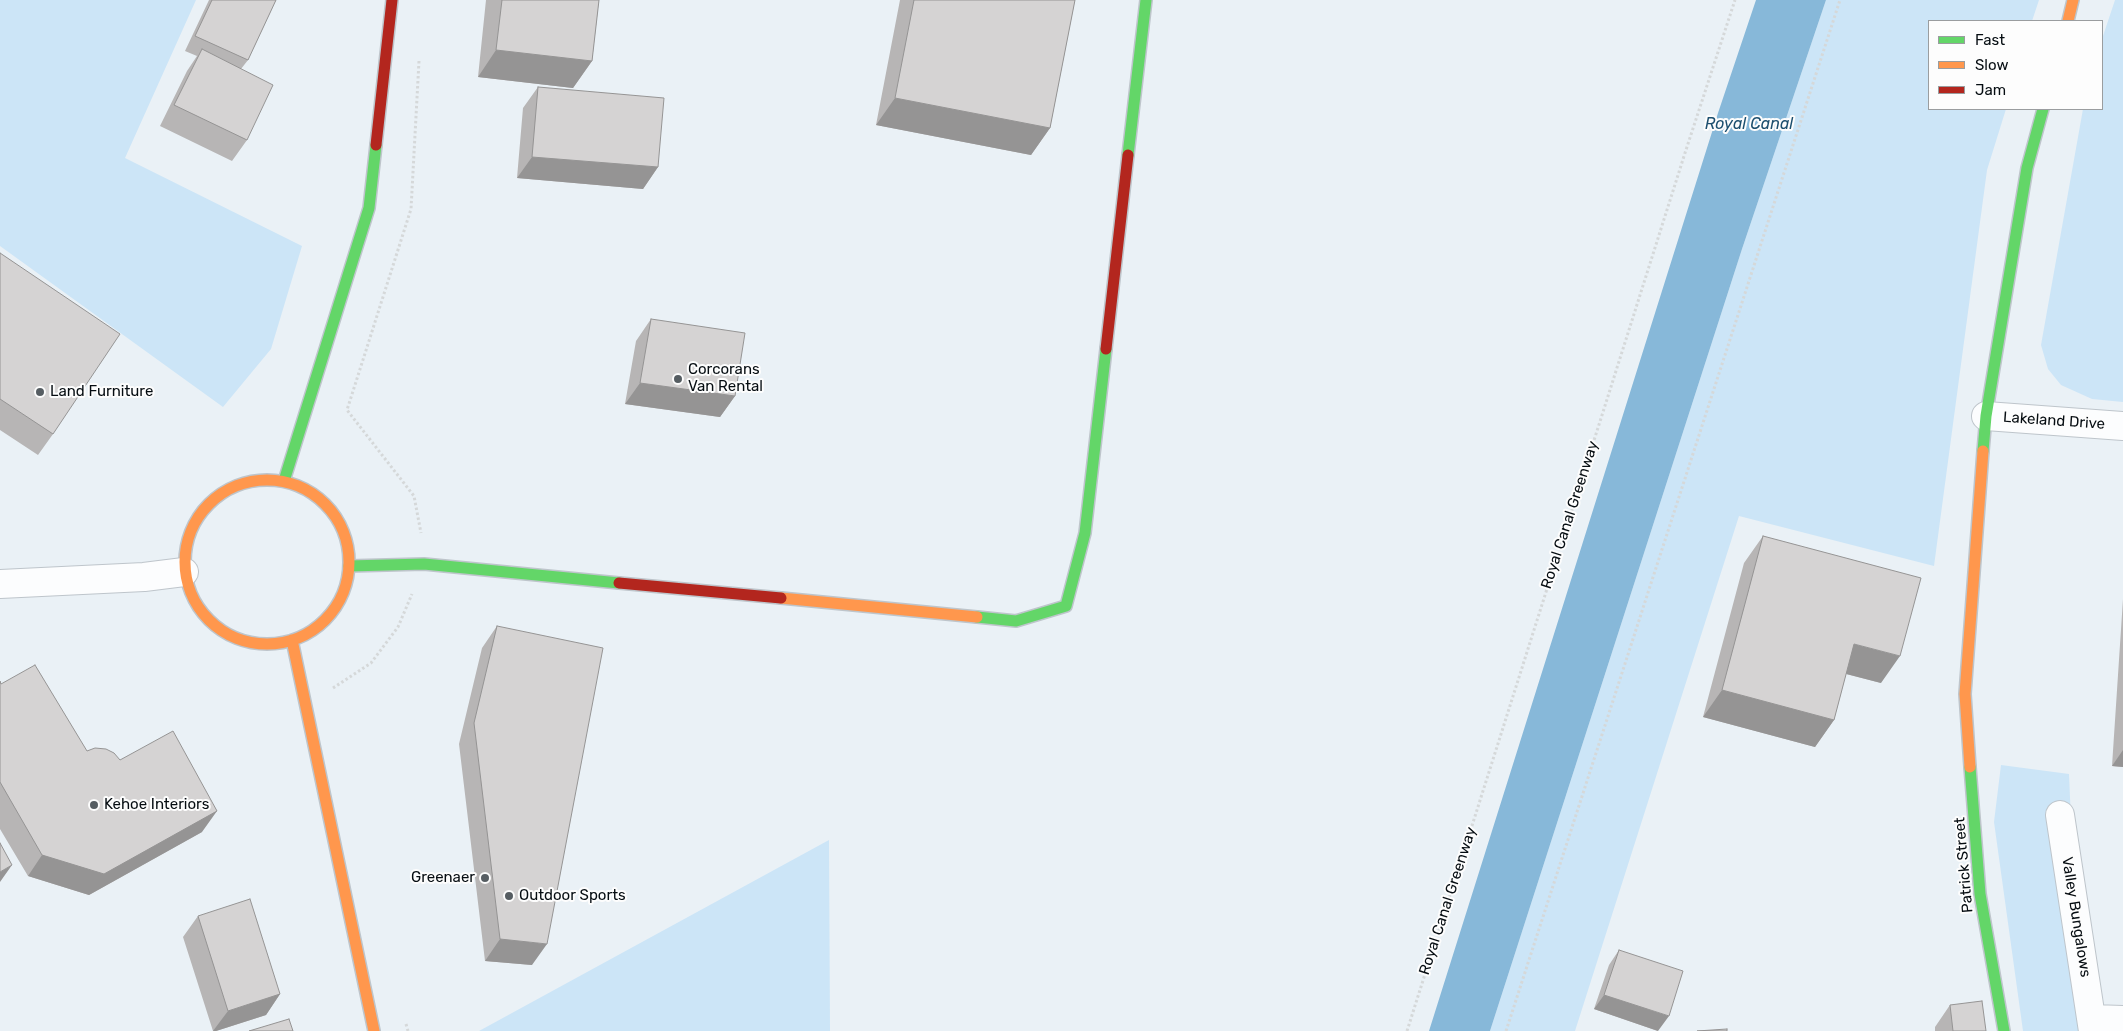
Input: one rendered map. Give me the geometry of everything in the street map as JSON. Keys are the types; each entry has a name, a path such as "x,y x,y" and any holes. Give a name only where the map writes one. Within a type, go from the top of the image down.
{"street":[{"path":"284,481 369,208 392,0"},
{"path":"349,566 424,564 1016,621 1066,606 1086,533 1146,0"},
{"path":"2068,20 2074,0"},
{"name":"Patrick Street","path":"2004,1031 1980,894 1965,694 1986,416 2027,168 2043,110"},
{"name":"Lakeland Drive","path":"1986,416 2123,426"},
{"path":"258,479 284,481 306,489 324,502 339,521 347,543 349,566 344,590 332,612 314,629 292,640 268,645 244,642 222,632 204,616 191,595 184,572 185,546 194,521 211,500 233,486 258,479"},
{"path":"0,584 144,577 184,572"},
{"path":"292,640 374,1031"},
{"name":"Valley Bungalows","path":"2060,815 2093,1025 2123,1020"}],"path":[{"name":"Royal Canal Greenway","path":"1407,1031 1735,0"},
{"path":"1506,1031 1840,0"},
{"path":"327,692 372,663 398,627 424,564 414,496 347,410 411,209 419,60"},
{"path":"406,1021 408,1031"}],"shaded area":[{"path":"0,0 196,0 125,158 302,246 271,349 223,407 0,246"},
{"path":"1826,0 2039,0 2032,20 1928,20 1928,110 2006,110 1987,170 1934,566 1739,516 1575,1031 1490,1031 1742,249"},
{"path":"2115,0 2123,0 2123,402 2092,399 2061,385 2048,369 2041,345 2083,110 2103,110 2103,36"},
{"path":"2001,765 2069,774 2080,1031 2023,1031 1994,822"},
{"path":"829,840 830,1031 479,1031"}],"water":[{"name":"Royal Canal","path":"1756,0 1826,0 1742,249 1490,1031 1429,1031 1718,113"}],"building":[{"path":"212,0 276,0 248,60 195,36"},
{"path":"502,0 599,0 592,61 496,50"},
{"path":"914,0 1075,0 1050,128 895,98"},
{"path":"202,49 273,85 247,140 174,105"},
{"path":"538,87 664,98 658,167 532,157"},
{"name":"Land Furniture","path":"0,253 120,334 53,434 0,399"},
{"path":"651,319 745,333 735,396 640,383"},
{"path":"1763,536 1921,578 1900,656 1854,644 1834,720 1722,690"},
{"path":"497,626 603,648 547,944 500,939 474,723"},
{"name":"Kehoe Interiors","path":"35,665 87,751 95,748 106,749 114,753 120,760 173,731 217,811 104,874 42,855 0,782 0,681 1,684"},
{"path":"0,843 12,865 0,872"},
{"path":"250,899 280,994 228,1011 198,916"},
{"path":"1619,950 1683,971 1669,1016 1604,995"},
{"path":"1982,1001 1986,1031 1953,1031 1950,1005"},
{"path":"289,1019 293,1031 249,1031"},
{"path":"1727,1029 1727,1031 1697,1031"}],"traffic: fast":[{"path":"1128,155 1146,0"},
{"path":"1983,451 1986,416 2027,168 2043,110"},
{"path":"284,481 369,208 376,145"},
{"path":"977,617 1016,621 1066,606 1085,533 1106,349"},
{"path":"349,566 424,564 619,583"},
{"path":"1970,767 1980,894 2004,1031"}],"traffic: slow":[{"path":"2068,20 2073,0"},
{"path":"1970,767 1965,694 1983,451"},
{"path":"275,480 291,483 306,490 319,498 331,510 346,538 349,562 348,578 343,593 331,614 319,626 291,641 259,644 243,641 228,634 215,626 203,614 188,586 185,554 188,538 195,523 203,510 215,498 243,483 275,480"},
{"path":"781,598 977,617"},
{"path":"292,640 374,1031"}],"traffic: jam":[{"path":"376,145 392,0"},
{"path":"1106,349 1128,155"},
{"path":"619,583 781,598"}],"place":[{"name":"Corcorans Van Rental","path":"678,379"},
{"name":"Land Furniture","path":"40,392"},
{"name":"Kehoe Interiors","path":"94,805"},
{"name":"Greenaer","path":"485,878"},
{"name":"Outdoor Sports","path":"509,896"}]}
